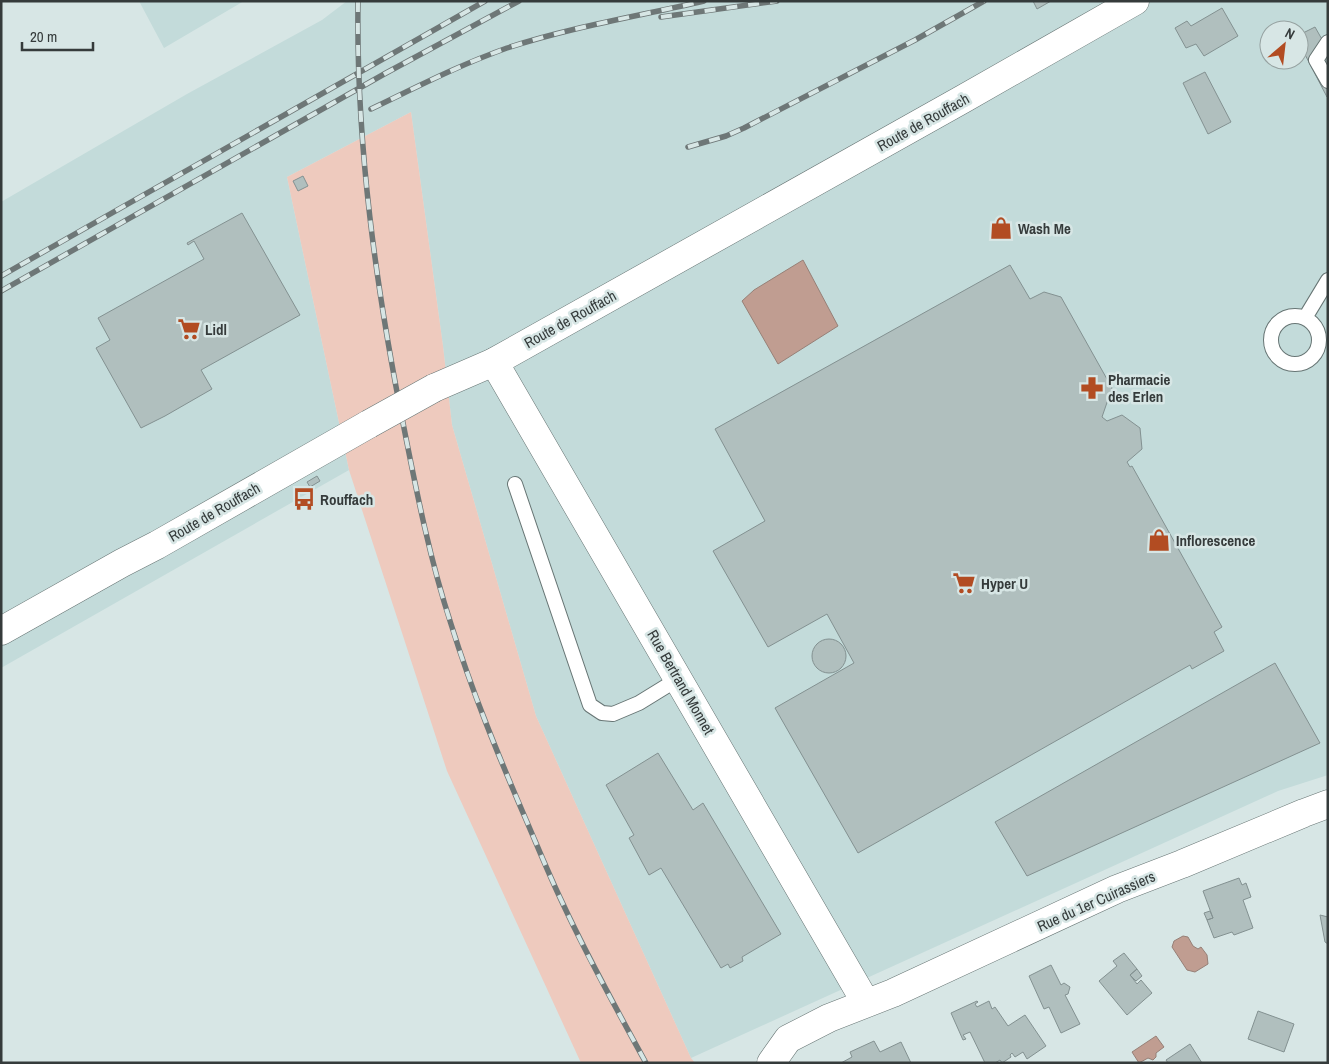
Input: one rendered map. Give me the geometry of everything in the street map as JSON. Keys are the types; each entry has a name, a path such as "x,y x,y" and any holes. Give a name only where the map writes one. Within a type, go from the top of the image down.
{"street":[{"name":"Route de Rouffach","path":"1,631 434,388 494,362 1135,1"},
{"name":"Rue Bertrand Monnet","path":"494,362 866,1003"},
{"name":"Rue du 1er Cuirassiers","path":"771,1063 788,1039 829,1018 893,993 1117,889 1328,804"}],"lane":[{"path":"1328,42 1316,60 1328,81"},
{"path":"1305,318 1328,280"},
{"path":"515,484 590,705 602,713 613,714 639,703 678,679"}],"shaded area":[{"path":"139,1 244,1 164,48"},
{"path":"347,1 1328,1 1328,775 1278,791 691,1058 536,716 452,425 411,112 287,177 349,470 1,668 1,202 187,94 322,20"},
{"path":"411,112 452,425 536,716 691,1058 695,1063 581,1063 447,771 349,470 287,177"},
{"path":"803,260 838,326 778,364 742,301 754,290"},
{"path":"1183,936 1188,937 1193,946 1198,949 1201,947 1207,955 1208,964 1195,972 1187,970 1172,947 1174,941"},
{"path":"1156,1036 1164,1047 1156,1053 1156,1057 1153,1060 1148,1058 1139,1063 1132,1052"}],"building":[{"path":"1033,1 1051,1 1037,9"},
{"path":"1222,8 1238,36 1204,56 1196,44 1186,48 1175,28 1187,21 1191,26"},
{"path":"1315,27 1328,50 1327,97 1309,62 1309,30"},
{"path":"1205,72 1231,122 1208,134 1183,83"},
{"path":"303,176 308,186 298,191 293,181"},
{"name":"Lidl","path":"242,213 300,315 201,370 212,389 141,428 96,348 110,340 98,318 204,259 194,241 188,245 187,243"},
{"name":"Hyper U","path":"1010,265 1030,299 1044,292 1061,297 1112,388 1102,417 1107,421 1122,415 1140,428 1142,449 1127,462 1130,467 1132,466 1222,627 1214,632 1224,651 1192,669 1190,665 858,853 775,708 854,663 827,614 768,647 713,551 765,521 715,429"},
{"path":"317,476 320,481 310,487 307,482"},
{"path":"829,639 841,644 846,656 841,668 829,673 817,668 812,656 817,644"},
{"path":"1275,663 1320,743 1027,876 995,822"},
{"path":"658,753 693,810 703,803 781,934 742,957 743,961 730,968 728,964 721,968 661,868 649,875 629,838 634,835 606,785"},
{"path":"1239,878 1242,885 1246,883 1251,897 1243,900 1253,928 1234,935 1232,932 1214,938 1207,920 1213,918 1203,891"},
{"path":"1210,911 1213,918 1207,920 1204,913"},
{"path":"1320,915 1328,917 1328,944 1325,942"},
{"path":"1124,953 1137,969 1130,975 1137,984 1141,980 1152,993 1127,1015 1099,981 1117,966 1113,961"},
{"path":"1051,965 1061,985 1064,983 1070,987 1068,994 1065,995 1080,1024 1061,1033 1049,1007 1044,1009 1029,976"},
{"path":"1137,969 1142,976 1136,981 1130,975"},
{"path":"977,1001 975,1004 977,1007 989,1001 992,1009 995,1007 1008,1026 1025,1015 1046,1046 1027,1059 1023,1052 1015,1057 1012,1053 1011,1057 1002,1063 1000,1060 995,1063 985,1063 970,1032 963,1035 966,1039 963,1040 951,1013"},
{"path":"1258,1011 1294,1024 1284,1052 1248,1039"},
{"path":"874,1041 880,1052 901,1042 911,1063 841,1063 852,1057 850,1052"},
{"path":"1190,1044 1202,1063 1168,1063 1166,1060"}],"railway":[{"path":"358,1 360,109 364,162 377,269 404,428 430,551 443,600 477,699 506,773 558,894 582,944 646,1063"},
{"path":"1,276 485,1"},
{"path":"1,291 386,73 519,1"},
{"path":"371,109 455,69 507,48 580,28 704,1"},
{"path":"661,17 777,1"},
{"path":"688,147 726,136 744,128 915,40 984,1"}],"place":[{"name":"Wash Me","path":"1001,228"},
{"name":"Lidl","path":"189,329"},
{"name":"Pharmacie des Erlen","path":"1092,388"},
{"name":"Rouffach","path":"304,499"},
{"name":"Inflorescence","path":"1159,540"},
{"name":"Hyper U","path":"964,583"}]}
